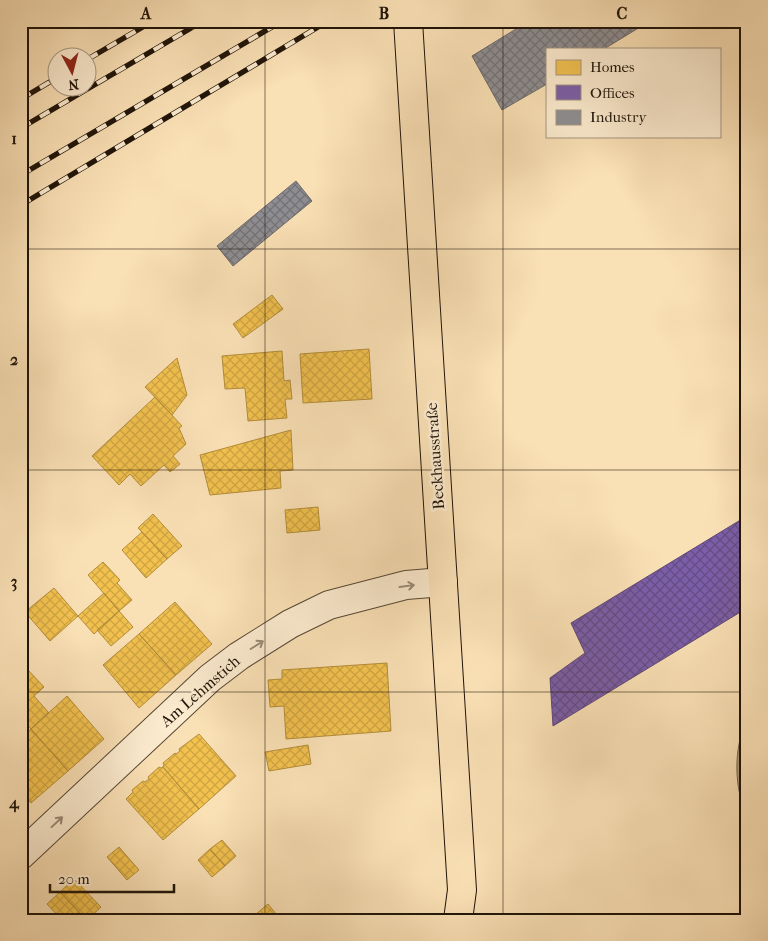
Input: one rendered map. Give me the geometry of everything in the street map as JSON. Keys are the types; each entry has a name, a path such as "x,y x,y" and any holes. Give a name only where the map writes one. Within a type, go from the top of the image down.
{"main road":[{"name":"Beckhausstraße","path":"408,21 462,890 458,920"},
{"name":"Beckhausstraße","path":"462,890 470,920"}],"street":[{"name":"Am Lehmstich","path":"21,855 210,678 239,656 290,624 329,605 406,586 443,582"}],"water":[{"path":"747,720 747,817 740,794 737,755 742,731"}],"building: Homes":[{"path":"272,295 283,309 243,338 233,324"},
{"path":"369,349 372,399 303,403 300,354"},
{"path":"282,351 284,381 290,380 292,399 285,399 287,418 248,421 245,388 225,389 222,356"},
{"path":"177,358 187,395 172,415 145,387"},
{"path":"155,397 182,426 179,428 186,444 173,456 180,464 170,472 164,465 141,486 130,474 119,485 92,456"},
{"path":"291,430 293,470 280,471 281,488 210,495 200,455"},
{"path":"318,507 320,530 287,533 285,510"},
{"path":"153,514 182,546 167,559 138,528"},
{"path":"142,532 167,559 146,578 122,550"},
{"path":"103,562 120,580 117,583 132,600 119,611 88,575"},
{"path":"54,588 78,616 50,641 25,612"},
{"path":"104,593 119,611 94,634 78,616"},
{"path":"175,602 212,644 176,675 139,634"},
{"path":"119,611 133,627 111,646 97,630"},
{"path":"139,634 176,675 139,708 103,665"},
{"path":"387,663 391,731 286,739 284,706 270,707 268,680 282,679 282,670"},
{"path":"29,671 44,687 34,696 49,713 31,729 21,718 21,677"},
{"path":"67,696 104,739 68,771 31,729"},
{"path":"31,729 68,771 31,803 21,791 21,737"},
{"path":"199,734 236,776 199,809 163,767 163,763"},
{"path":"308,745 311,764 269,771 265,752"},
{"path":"159,767 163,767 199,809 163,840 126,799 133,792 132,790 143,781 145,782 149,779 148,777"},
{"path":"222,840 236,856 225,866 210,849"},
{"path":"119,847 139,870 127,880 107,857"},
{"path":"210,849 225,866 212,877 198,860"},
{"path":"74,879 101,907 87,920 60,892"},
{"path":"60,892 86,920 62,920 47,904"},
{"path":"268,904 281,920 249,920"}],"building: Offices":[{"path":"747,516 747,608 553,726 550,678 585,653 571,623"}],"building: Industry":[{"path":"529,21 650,21 606,48 546,48 546,85 502,110 472,56"},
{"path":"296,181 312,201 233,266 217,246"}],"railway":[{"path":"98,53 153,21"},
{"path":"21,128 203,21"},
{"path":"21,175 282,21"},
{"path":"21,205 328,21"},
{"path":"21,99 48,83"}]}
